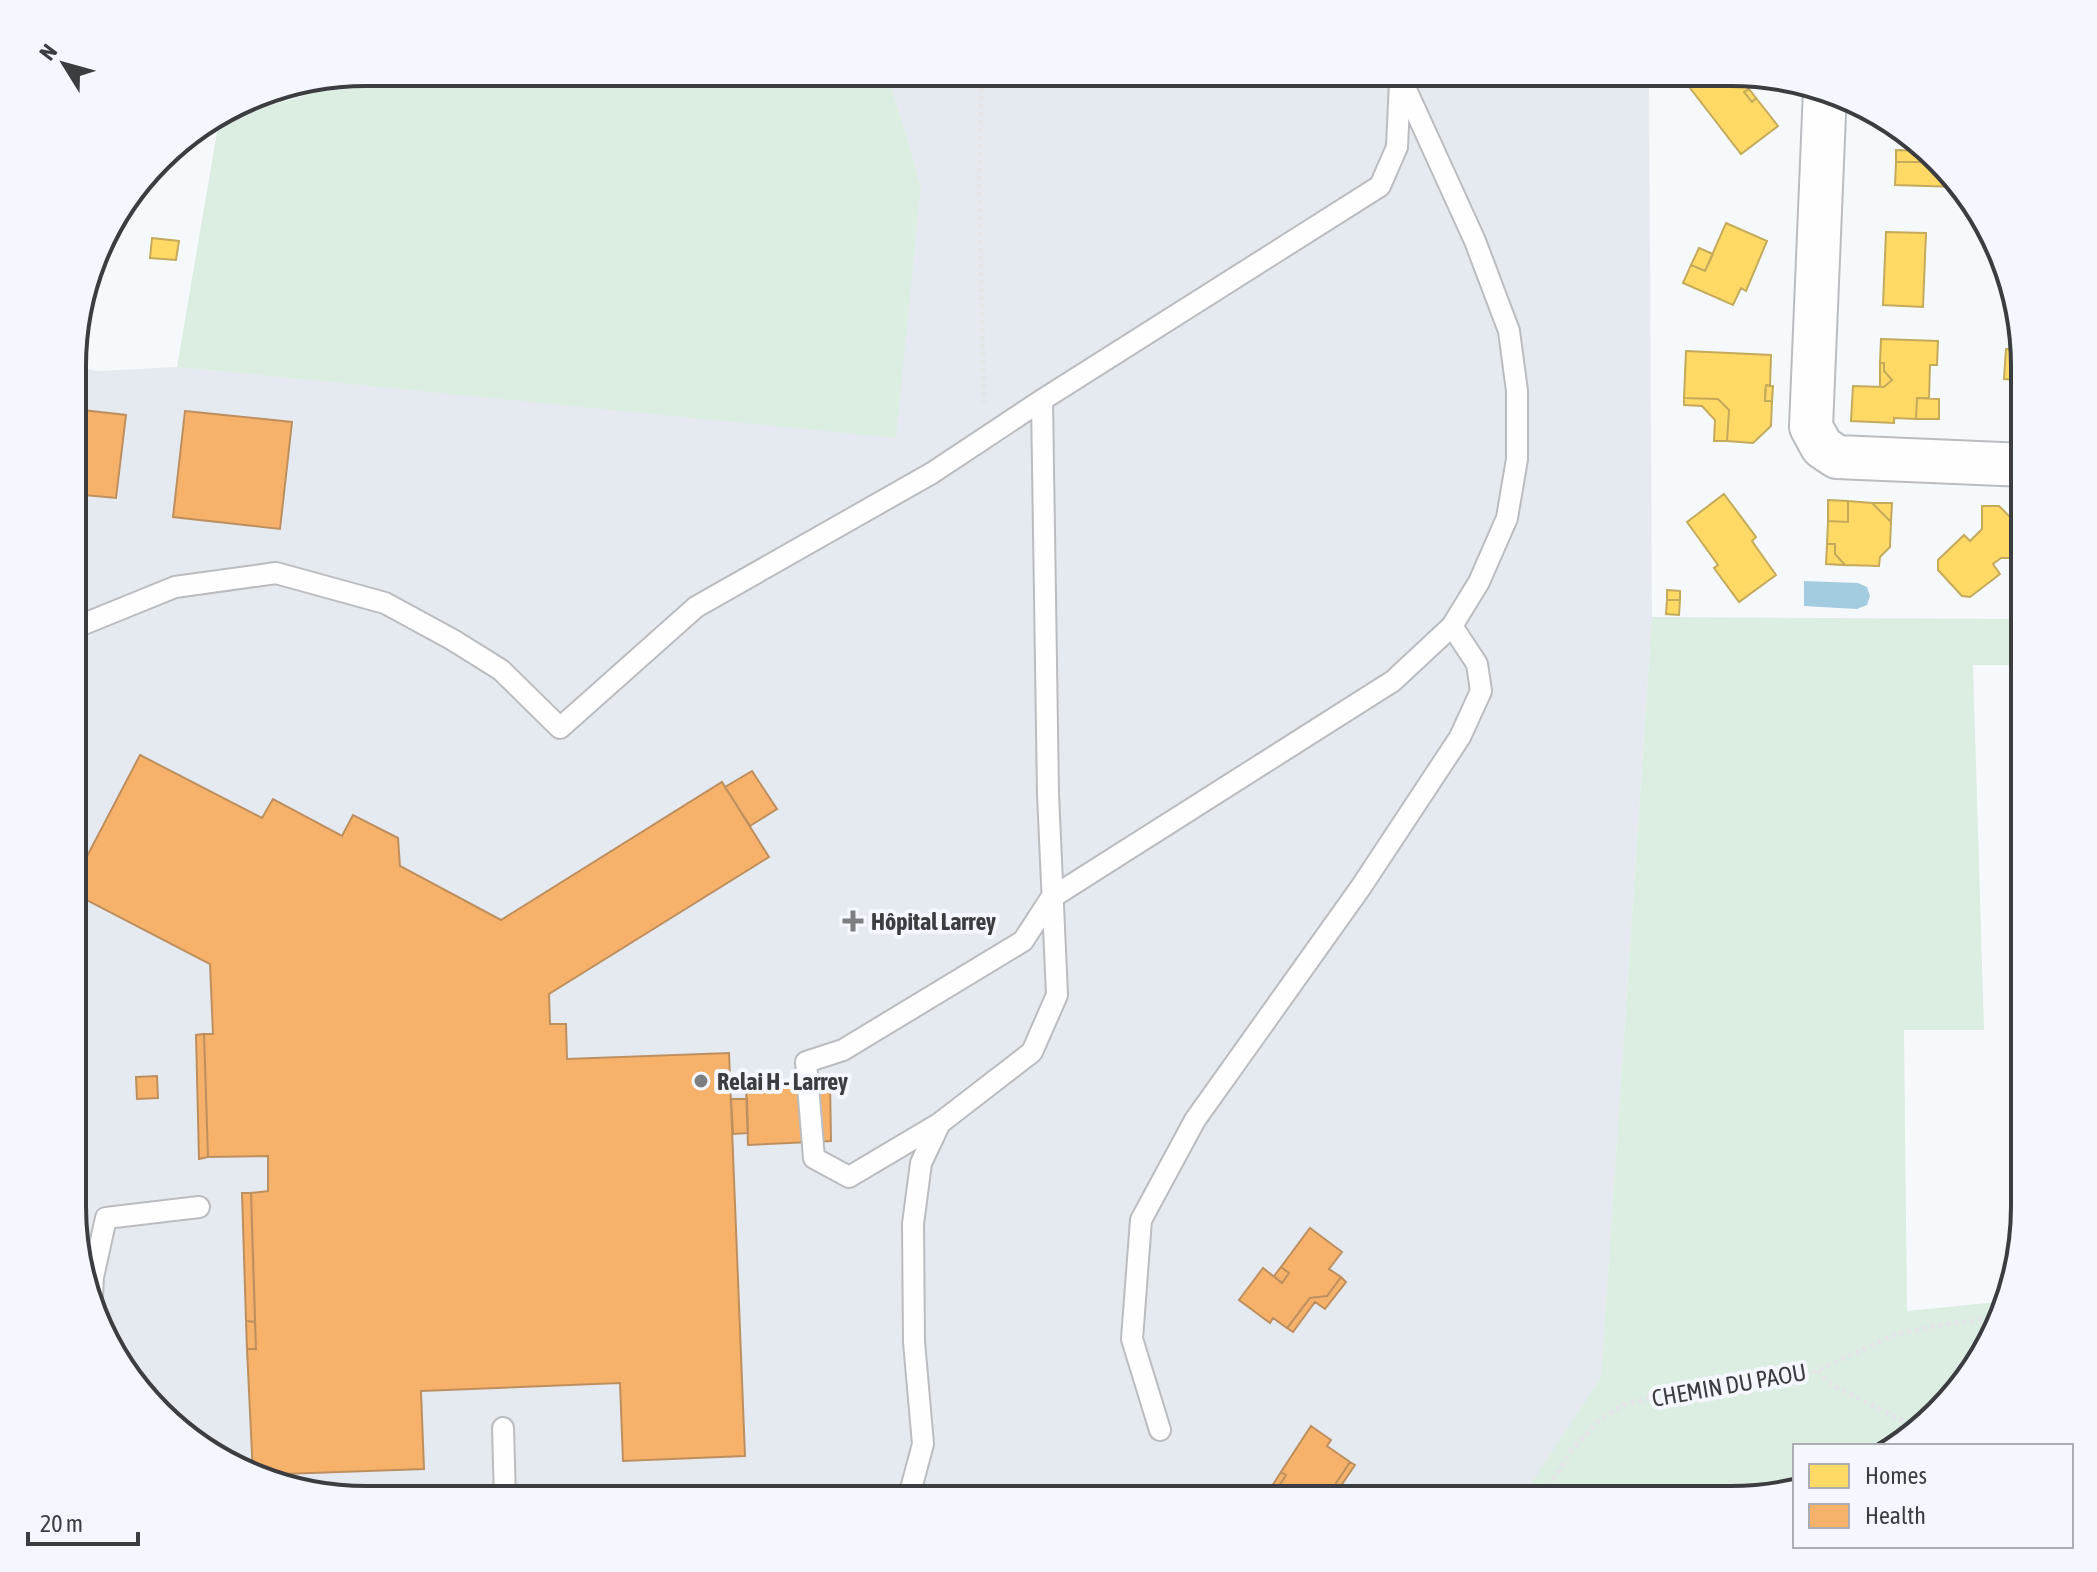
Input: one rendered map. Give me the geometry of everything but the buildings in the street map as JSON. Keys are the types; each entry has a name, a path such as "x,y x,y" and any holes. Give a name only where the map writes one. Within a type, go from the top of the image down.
{"street":[{"path":"1824,102 1811,427 1822,447 1837,457 2010,464"}],"lane":[{"path":"86,623 175,587 276,573 385,603 453,640 501,670 560,728 696,607 932,473 1380,186 1397,147 1399,87"},
{"path":"1042,400 1051,898 1057,995 1032,1052 940,1123 849,1177 814,1158 806,1062 843,1050 1023,941 1051,898 1393,681 1452,626 1479,582 1507,518 1517,459 1517,391 1509,331 1475,241 1404,87"},
{"path":"1160,1430 1132,1339 1141,1220 1195,1120 1361,887 1460,737 1481,691 1477,664 1452,626"},
{"path":"912,1485 923,1444 914,1342 913,1224 921,1163 940,1123"},
{"path":"94,1272 106,1218 199,1207"},
{"path":"503,1428 505,1485"}],"path":[{"path":"982,86 979,182 985,437"},
{"name":"CHEMIN DU PAOU","path":"1549,1486 1571,1451 1598,1421 1623,1405 1660,1395 1737,1386 1816,1371 1896,1334 1986,1319"},
{"path":"1816,1371 1832,1385 1908,1423"}],"shaded area":[{"name":"Hôpital Larrey","path":"891,86 1649,87 1652,617 1601,1379 1529,1486 348,1485 311,1481 242,1457 210,1439 181,1417 155,1391 115,1330 91,1261 87,1224 86,368 98,371 177,367 895,437 921,186"}],"green space":[{"path":"366,86 891,86 921,186 896,438 177,367 217,130 254,110 332,88"},
{"path":"326,88 263,106 311,91"},
{"path":"1652,617 2010,619 2010,665 1973,665 1984,1030 1904,1030 1907,1311 1993,1302 1982,1330 1942,1391 1916,1417 1878,1444 1793,1444 1793,1478 1768,1484 1731,1486 1529,1486 1601,1378"}],"water":[{"path":"1804,581 1858,583 1867,587 1870,596 1867,605 1857,609 1804,606"}],"place":[{"name":"Hôpital Larrey","path":"853,921"},
{"name":"Relai H - Larrey","path":"701,1081"}]}
